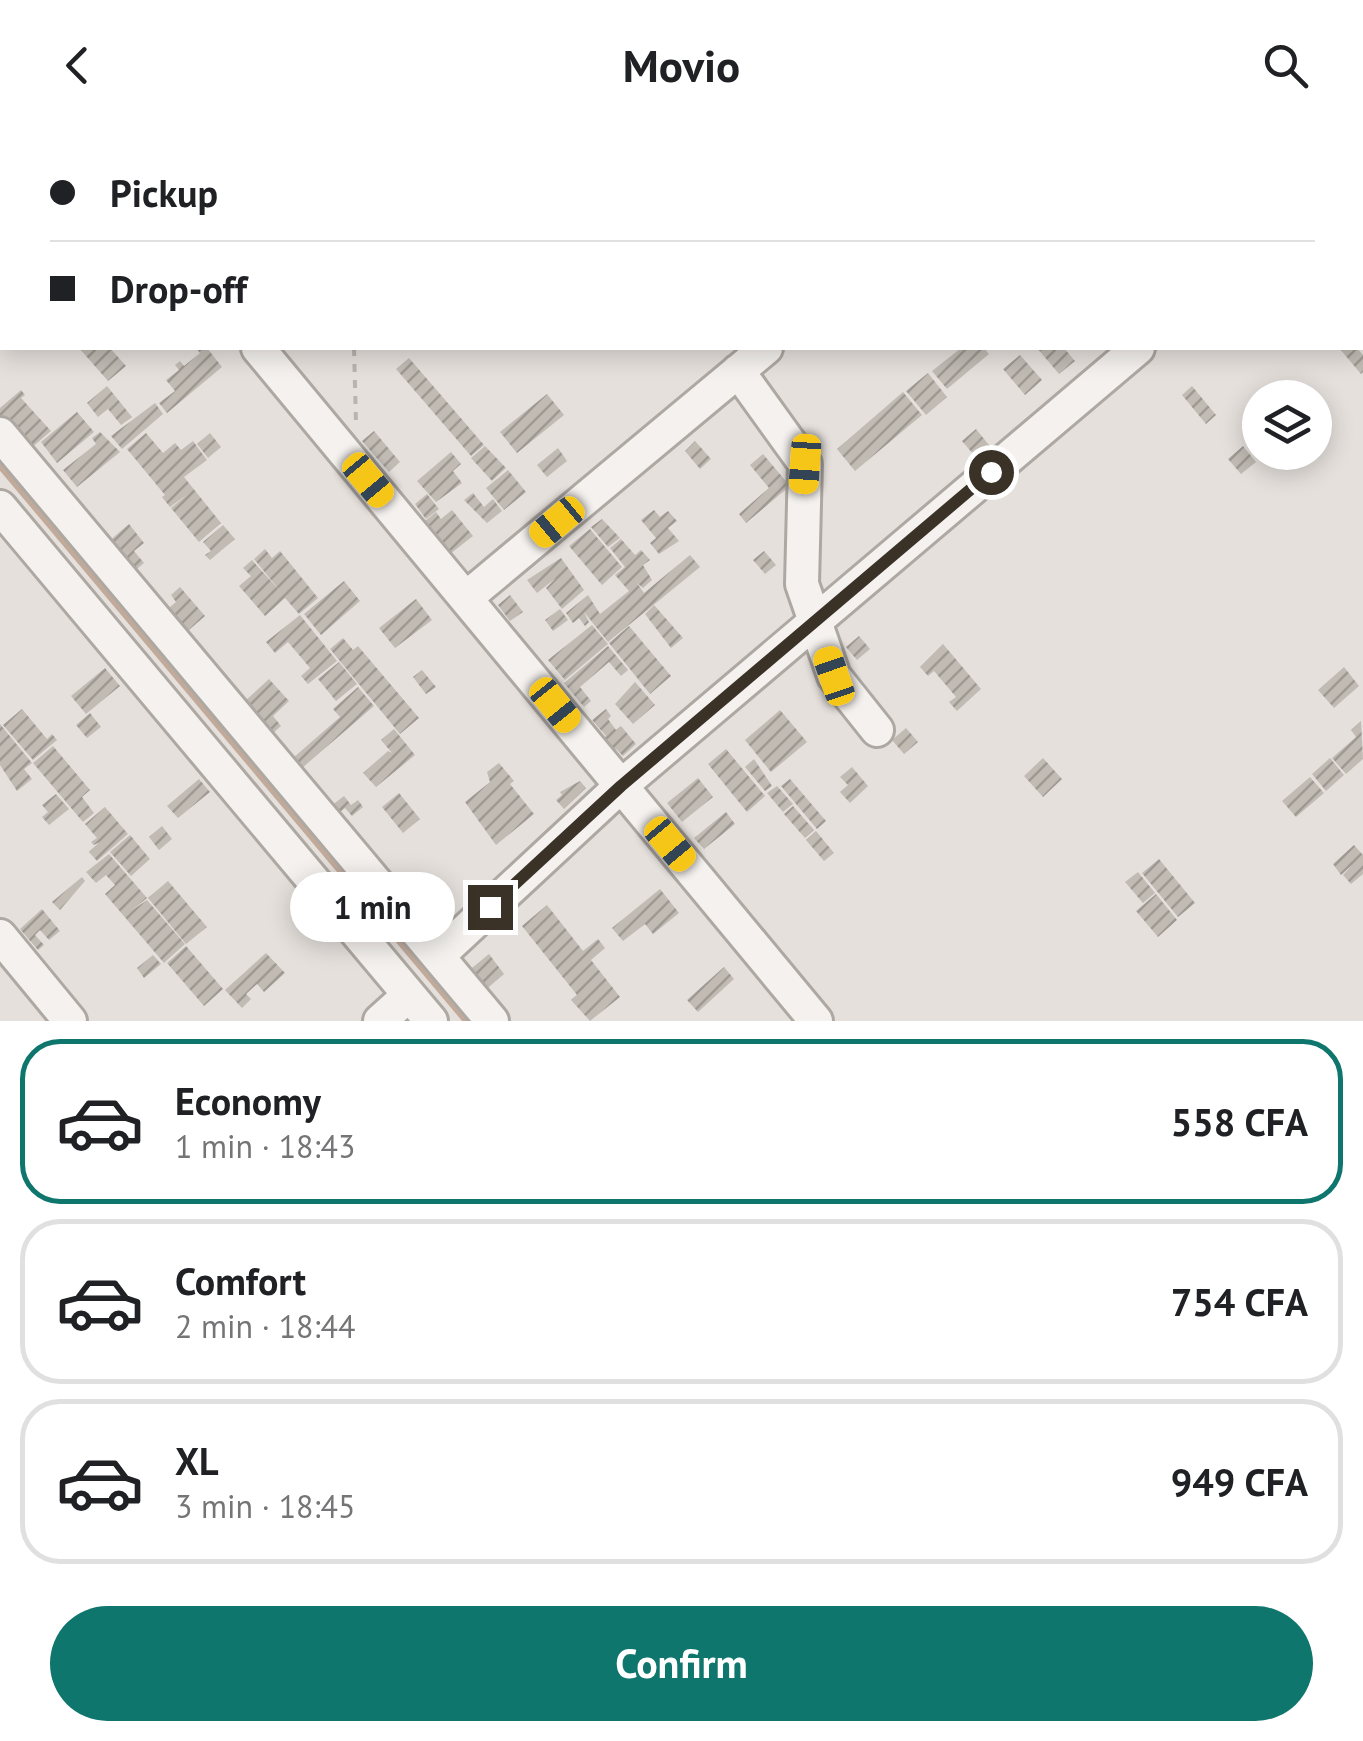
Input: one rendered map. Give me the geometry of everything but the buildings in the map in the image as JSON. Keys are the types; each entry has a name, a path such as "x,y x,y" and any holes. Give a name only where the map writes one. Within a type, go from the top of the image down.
{"street":[{"path":"260,350 816,1021"},
{"path":"466,598 764,350"},
{"path":"438,956 621,786 1136,350"},
{"path":"738,371 805,464 802,584 834,676 877,730"},
{"path":"0,434 492,1021"},
{"path":"0,508 431,1021"},
{"path":"0,936 70,1021"},
{"path":"380,1021 409,995"}],"path":[{"path":"354,350 360,470"}],"waterway":[{"path":"0,466 466,1021"}],"route":[{"path":"490,907 621,786 991,472"}]}
